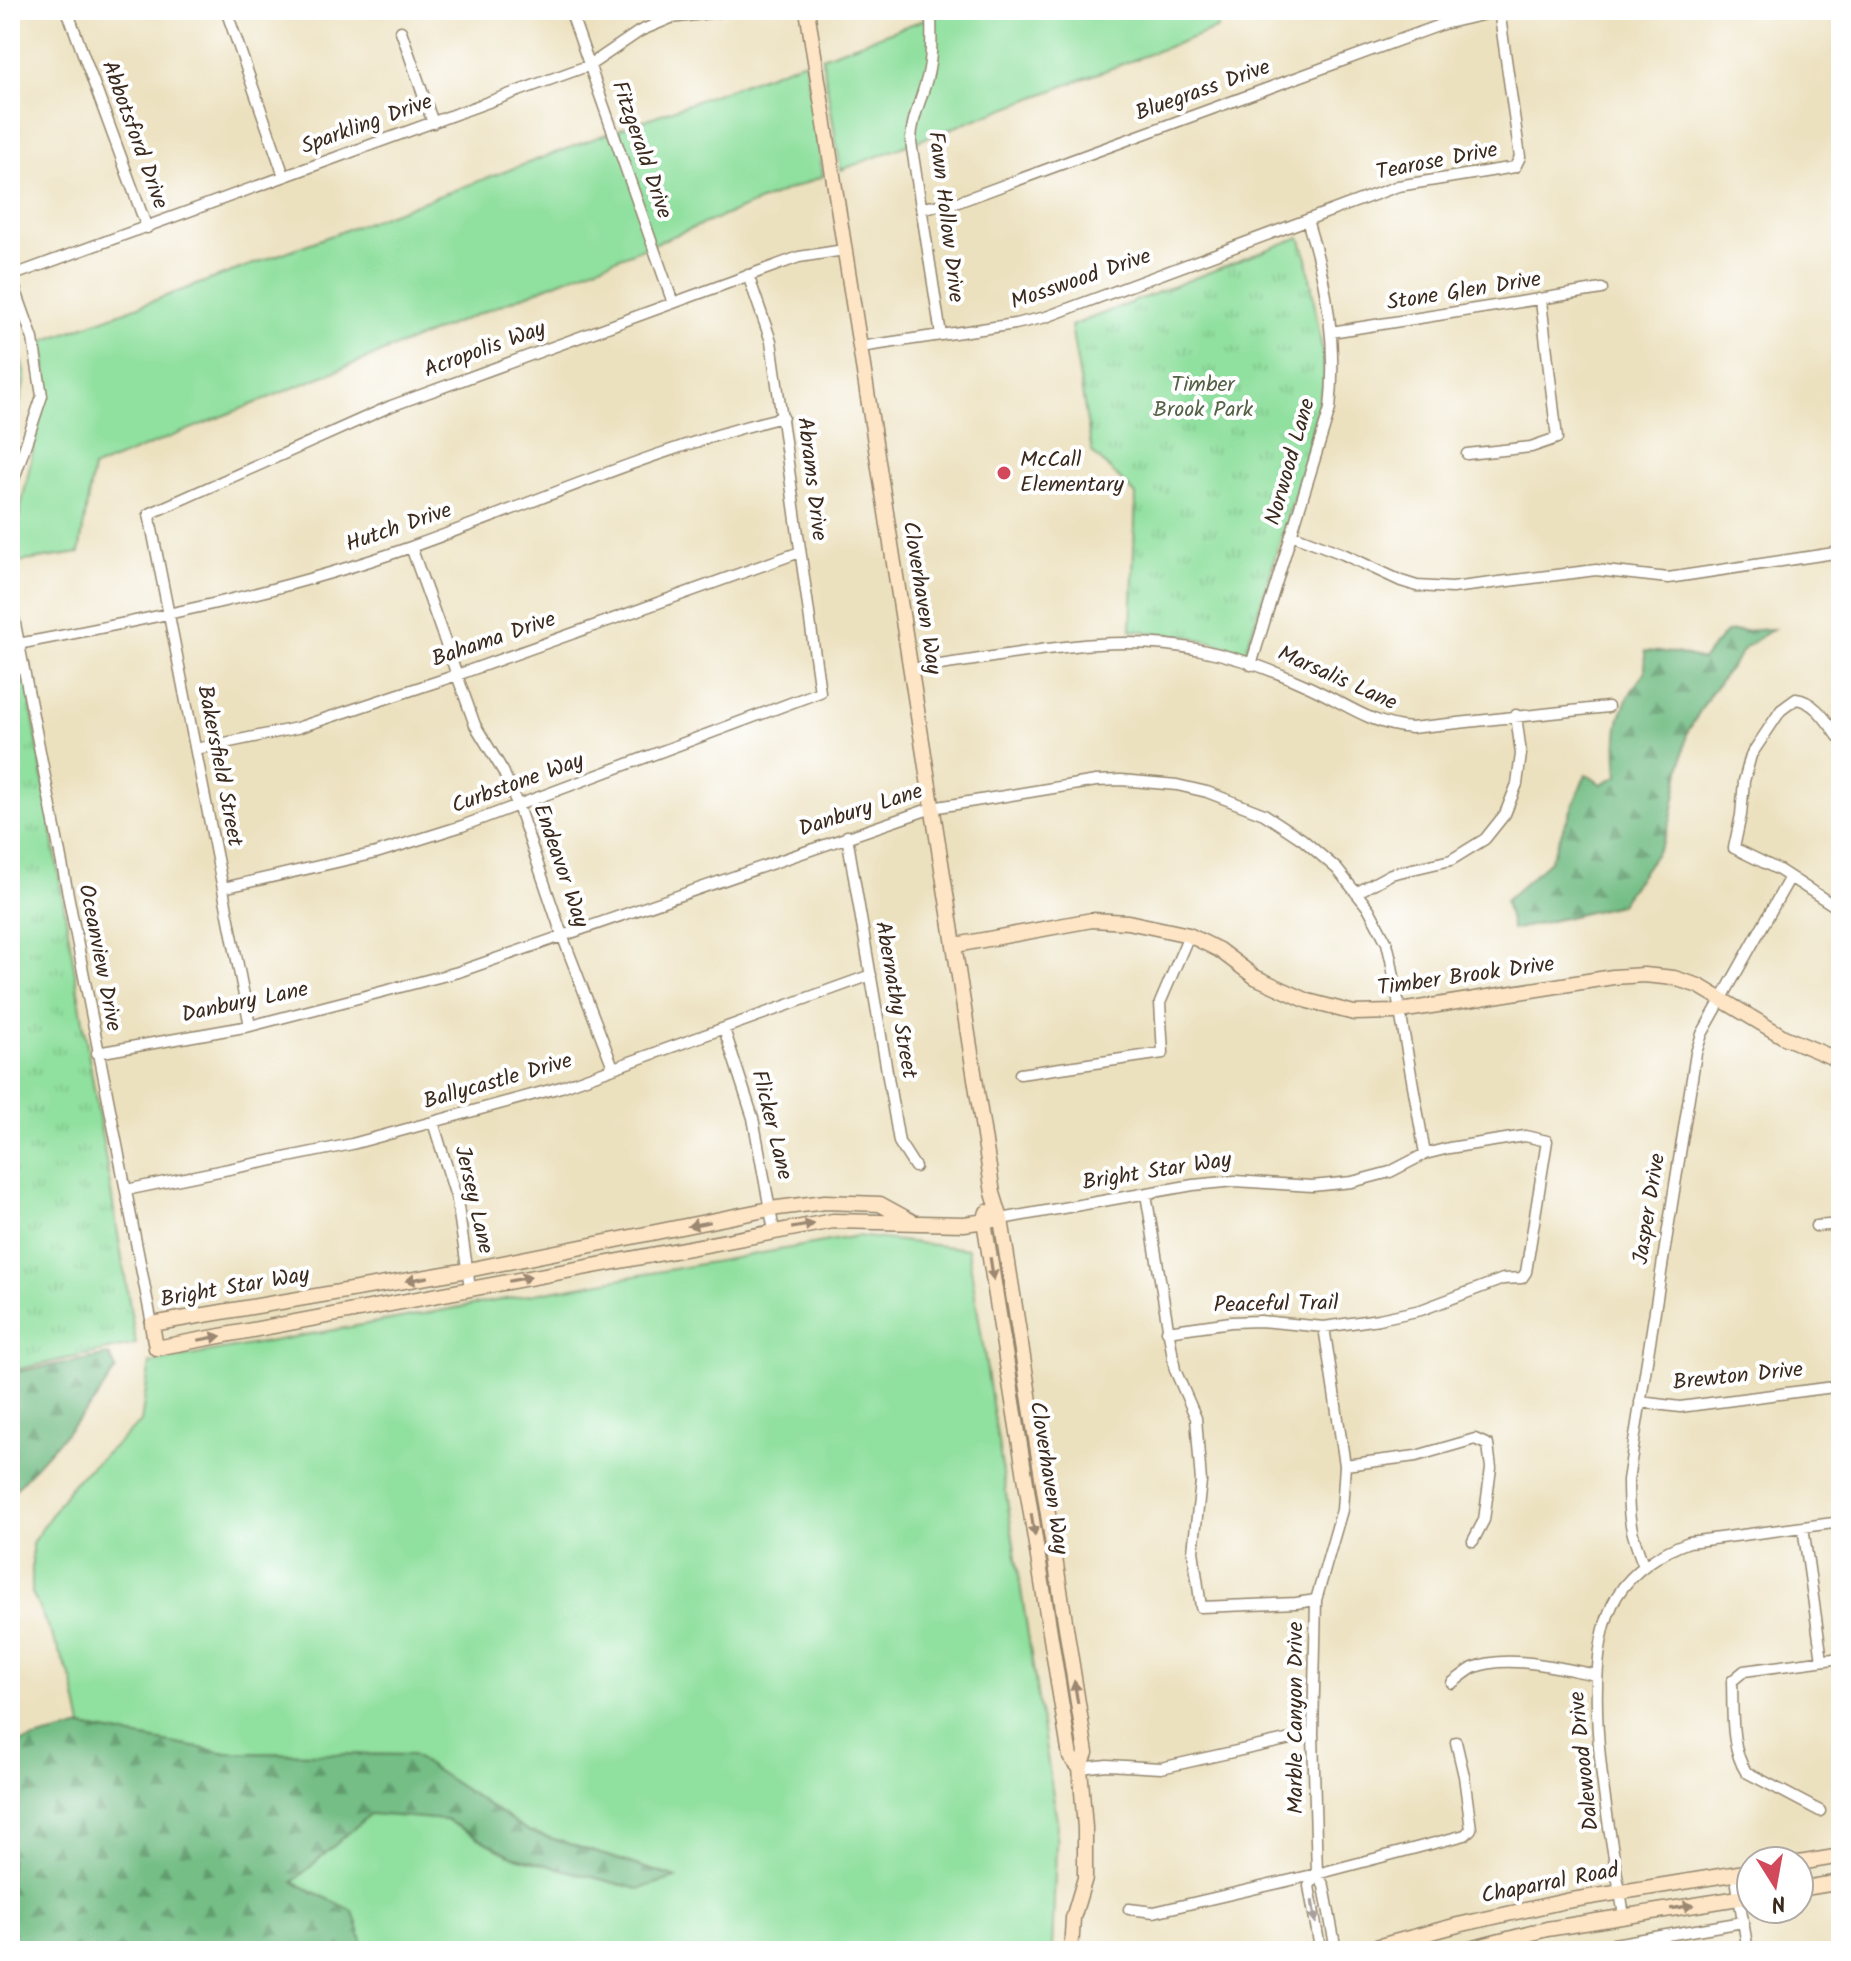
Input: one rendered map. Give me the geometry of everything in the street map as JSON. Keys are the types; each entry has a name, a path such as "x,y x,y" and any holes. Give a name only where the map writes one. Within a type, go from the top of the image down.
{"street":[{"name":"Abbotsford Drive","path":"67,10 147,228"},
{"path":"226,10 284,176"},
{"name":"Fitzgerald Drive","path":"570,10 673,303"},
{"name":"Sparkling Drive","path":"10,275 147,228 590,65 640,31 671,18 733,10"},
{"name":"Cloverhaven Way","path":"807,10 993,1193 1001,1219 1086,1753 1080,1768 1085,1878 1073,1918 1071,1951"},
{"name":"Fawn Hollow Drive","path":"931,10 928,74 911,130 941,335"},
{"name":"Bluegrass Drive","path":"922,208 958,202 1443,24 1499,10"},
{"name":"Tearose Drive","path":"1307,220 1398,186 1518,165 1520,157 1499,10"},
{"path":"401,31 433,123"},
{"name":"Norwood Lane","path":"1251,665 1330,409 1334,368 1331,332 1322,267 1307,220"},
{"name":"Mosswood Drive","path":"860,347 1046,317 1307,220"},
{"name":"Acropolis Way","path":"149,514 391,406 799,257 844,250"},
{"path":"10,275 33,339 42,396 10,491"},
{"name":"Abrams Drive","path":"748,275 771,341 820,692"},
{"name":"Stone Glen Drive","path":"1331,332 1602,289"},
{"path":"1467,454 1531,447 1557,438 1541,301"},
{"name":"Hutch Drive","path":"18,644 254,595 411,547 722,432 783,417"},
{"name":"Bakersfield Street","path":"149,514 250,1026"},
{"path":"1291,534 1401,581 1452,588 1600,569 1668,578 1841,552"},
{"name":"Endeavor Way","path":"411,547 475,725 503,771 518,806 562,935 613,1067"},
{"name":"Bahama Drive","path":"196,749 297,728 457,675 800,552"},
{"name":"Oceanview Drive","path":"10,598 152,1324"},
{"name":"Marsalis Lane","path":"910,669 1100,643 1200,650 1306,685 1361,716 1398,727 1608,707"},
{"name":"Curbstone Way","path":"223,888 376,853 518,806 820,692"},
{"path":"1841,740 1812,704 1796,699 1781,710 1751,755 1734,848 1790,877 1841,910"},
{"path":"1356,893 1391,874 1451,860 1485,839 1505,814 1517,784 1521,754 1516,715"},
{"name":"Danbury Lane","path":"97,1053 250,1026 458,972 932,808 1096,781 1133,780 1177,785 1221,797 1264,814 1302,839 1337,869 1369,909 1387,943 1425,1154"},
{"name":"Abernathy Street","path":"847,836 899,1142 915,1167"},
{"name":"Jasper Drive","path":"1644,1566 1631,1534 1628,1480 1696,1053 1702,1034 1790,877"},
{"name":"Timber Brook Drive","path":"956,945 1092,920 1128,922 1189,935 1219,950 1255,977 1308,1001 1354,1013 1399,1011 1639,975 1674,978 1699,986 1784,1037 1841,1061"},
{"path":"1020,1074 1163,1053 1160,1003 1189,935"},
{"name":"Ballycastle Drive","path":"126,1190 352,1144 561,1087 871,975"},
{"name":"Flicker Lane","path":"724,1029 753,1118 774,1231"},
{"name":"Jersey Lane","path":"433,1122 457,1200 470,1288"},
{"name":"Bright Star Way","path":"911,1221 880,1204 825,1202 770,1209 468,1270 152,1324 156,1348 833,1221 964,1224 1235,1181 1312,1186 1352,1182 1390,1172 1425,1154 1525,1136 1547,1141 1526,1272 1522,1278"},
{"name":"Cloverhaven Way","path":"993,1193 984,1221 1070,1757 1080,1768"},
{"path":"1146,1194 1175,1370 1196,1418 1201,1482 1193,1551 1201,1607 1316,1600"},
{"path":"1816,1226 1841,1224"},
{"name":"Peaceful Trail","path":"1167,1331 1260,1321 1324,1327 1421,1310 1503,1279 1522,1278"},
{"name":"Marble Canyon Drive","path":"1324,1327 1345,1465 1342,1510 1316,1600 1313,1734 1317,1874 1324,1886 1335,1945 1333,1951"},
{"name":"Brewton Drive","path":"1640,1402 1680,1407 1841,1386"},
{"path":"1345,1465 1416,1456 1475,1439 1484,1442 1490,1450 1489,1494 1484,1520 1473,1541"},
{"name":"Dalewood Drive","path":"1624,1916 1601,1762 1597,1675 1607,1619 1618,1595 1644,1566 1668,1549 1689,1542 1841,1522"},
{"path":"1803,1527 1822,1660"},
{"path":"1820,1811 1746,1772 1740,1763 1737,1745 1732,1681 1744,1671 1841,1658"},
{"path":"1452,1683 1473,1668 1503,1663 1533,1664 1597,1675"},
{"path":"1080,1768 1107,1765 1161,1768 1313,1734"},
{"path":"1129,1909 1154,1912 1465,1835 1471,1829 1456,1742"},
{"path":"1815,1860 1841,1856"},
{"name":"Chaparral Road","path":"1361,1951 1512,1912 1735,1873"},
{"name":"Marble Canyon Drive","path":"1317,1874 1309,1886 1323,1951"},
{"path":"1815,1886 1841,1882"},
{"name":"Chaparral Road","path":"1462,1951 1547,1929 1735,1899"},
{"path":"1573,1951 1735,1923"},
{"path":"1744,1925 1748,1951"}],"green space":[{"path":"950,10 1217,10 1218,28 841,170 822,57"},
{"path":"805,61 823,176 93,468 79,553 18,562 19,516 47,387 44,341"},
{"name":"Timber Brook Park","path":"1300,237 1307,259 1324,362 1324,382 1305,461 1246,651 1188,636 1131,630 1136,495 1092,452 1071,326"},
{"path":"10,314 25,376 10,461"},
{"path":"10,577 136,1344 10,1371"},
{"path":"1773,629 1746,647 1710,694 1687,733 1671,819 1661,846 1619,905 1512,930 1505,901 1550,861 1586,774 1601,784 1618,776 1616,746 1619,721 1628,698 1645,672 1645,651 1676,653 1702,660 1726,632"},
{"path":"857,1236 968,1249 1057,1821 1052,1951 365,1951 353,1911 292,1882 370,1813 446,1820 512,1856 638,1889 675,1877 528,1831 412,1755 227,1753 82,1727 73,1682 32,1593 32,1543 73,1483 141,1422 150,1363"},
{"path":"109,1355 116,1369 94,1402 10,1495 10,1373"},
{"path":"82,1727 227,1753 412,1755 528,1831 676,1878 638,1889 512,1856 446,1820 370,1814 293,1882 353,1911 365,1951 10,1951 10,1745"}],"place":[{"name":"McCall Elementary","path":"1004,473"}]}
